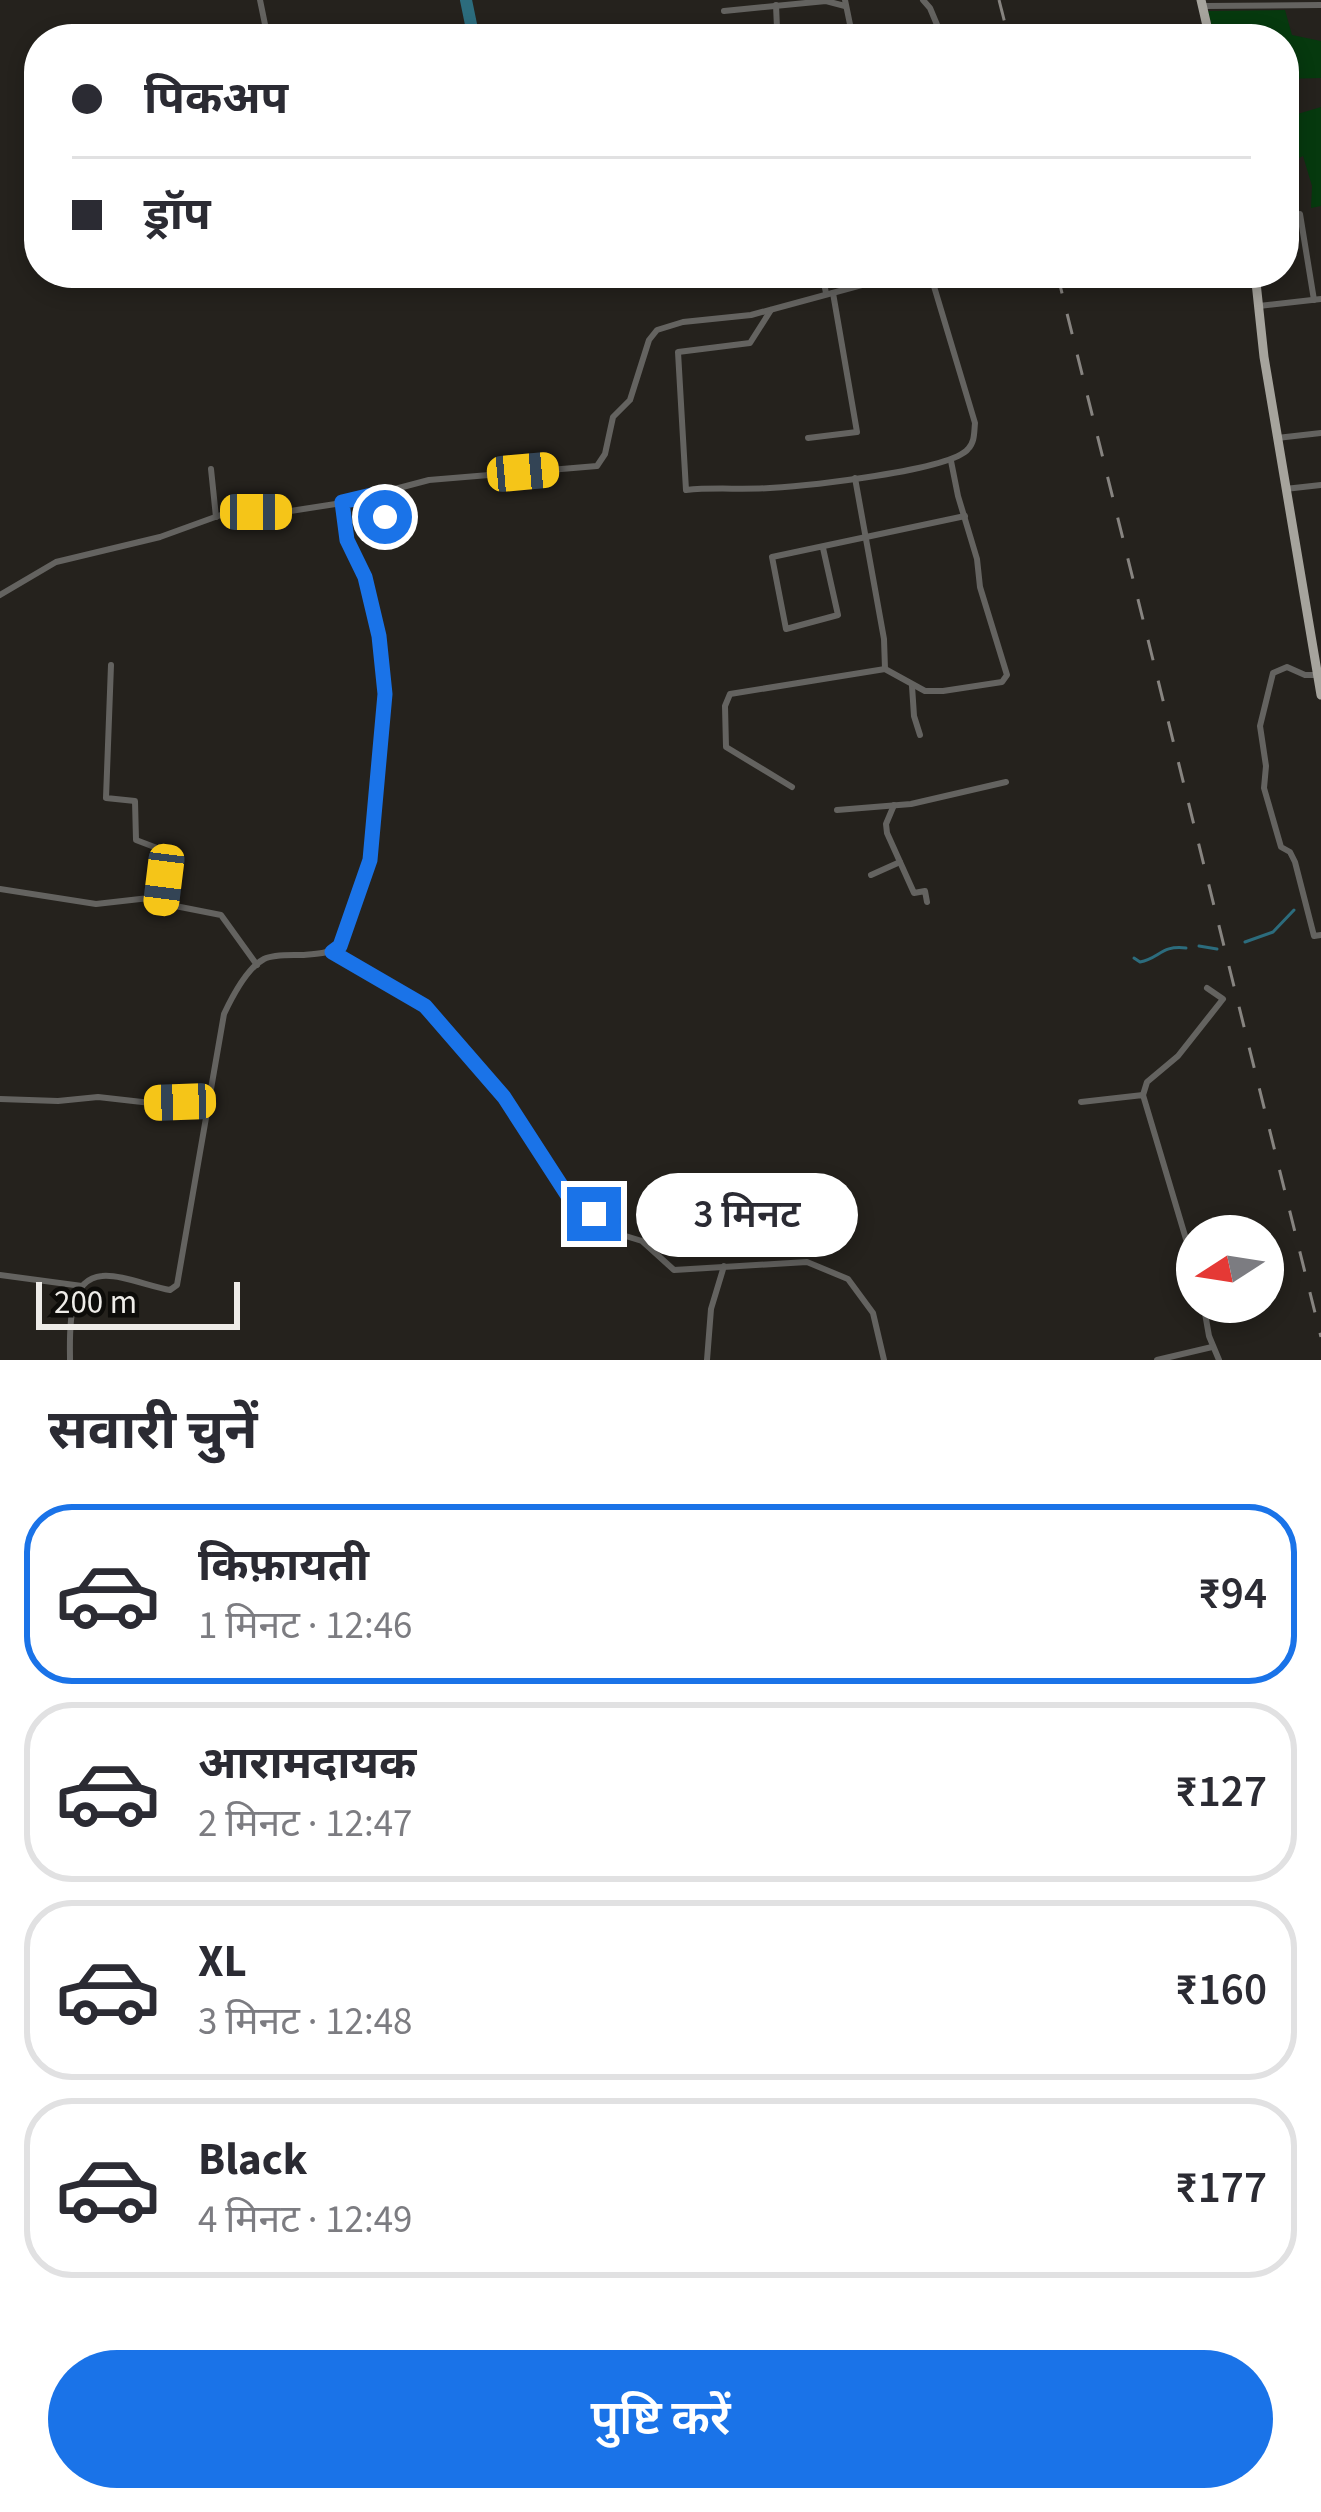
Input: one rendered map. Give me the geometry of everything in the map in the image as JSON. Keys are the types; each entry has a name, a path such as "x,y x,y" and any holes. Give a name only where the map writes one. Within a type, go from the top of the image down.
{"main road":[{"path":"1257,288 1321,695"}],"street":[{"path":"724,11 845,3"},
{"path":"1201,3 1321,5"},
{"path":"776,5 777,24"},
{"path":"1259,306 1317,299 1300,214"},
{"path":"808,438 857,432 828,288"},
{"path":"0,595 56,562 160,537 229,512 284,512 428,480 597,466 605,454 613,417 630,400 649,340 657,330 683,322 751,315 852,288"},
{"path":"771,310 750,344 678,352 686,490 767,489 855,478 951,461 968,451 975,423 934,288"},
{"path":"1277,438 1321,433"},
{"path":"792,788 726,747 725,706 730,694 885,669 925,691 943,692 1001,682 1007,675 980,587 951,461"},
{"path":"211,469 216,517"},
{"path":"855,478 884,639 885,669"},
{"path":"1285,488 1321,485"},
{"path":"384,492 391,546"},
{"path":"70,1360 73,1309 87,1280 104,1275 170,1290 177,1286 224,1014 268,956 332,952 340,946 370,860 385,694 379,636 365,577 347,540 342,502"},
{"path":"824,548 838,615 786,628 772,557 964,516"},
{"path":"111,665 106,798 135,801 136,840 167,856 160,904"},
{"path":"1316,675 1287,667 1273,674 1260,726 1267,800 1281,847 1295,862 1314,936 1321,934"},
{"path":"912,684 920,735"},
{"path":"837,810 894,806 1006,782"},
{"path":"894,806 886,824 914,893 925,891 927,902"},
{"path":"872,875 900,862"},
{"path":"0,889 96,904 149,898 220,915 257,965"},
{"path":"332,952 425,1006 504,1097 568,1196 619,1234 642,1241 674,1270 807,1262 848,1279 873,1313 884,1360"},
{"path":"1179,1215 1143,1096 1148,1082 1203,1028 1212,1010"},
{"path":"1081,1102 1143,1096"},
{"path":"0,1099 209,1102"},
{"path":"707,1360 711,1309 724,1266"},
{"path":"0,1275 82,1286"},
{"path":"1208,1323 1219,1360"},
{"path":"1157,1360 1213,1346"}],"green space":[{"path":"1285,10 1289,24 1211,24 1208,11"},
{"path":"1299,36 1321,41 1321,78 1299,79"},
{"path":"1321,107 1321,206 1311,208 1312,186 1303,156 1299,158 1299,114"}],"waterway":[{"path":"466,0 471,24"},
{"path":"1245,942 1273,932 1294,910"},
{"path":"1199,946 1217,949"},
{"path":"1134,958 1140,962 1171,948 1186,948"}],"railway":[{"path":"999,0 1005,24"},
{"path":"1061,288 1321,1337"}],"route":[{"path":"385,517 384,492 342,502 347,540 365,577 379,636 385,694 370,860 340,946 332,952 425,1006 504,1097 568,1196 594,1214"}]}
